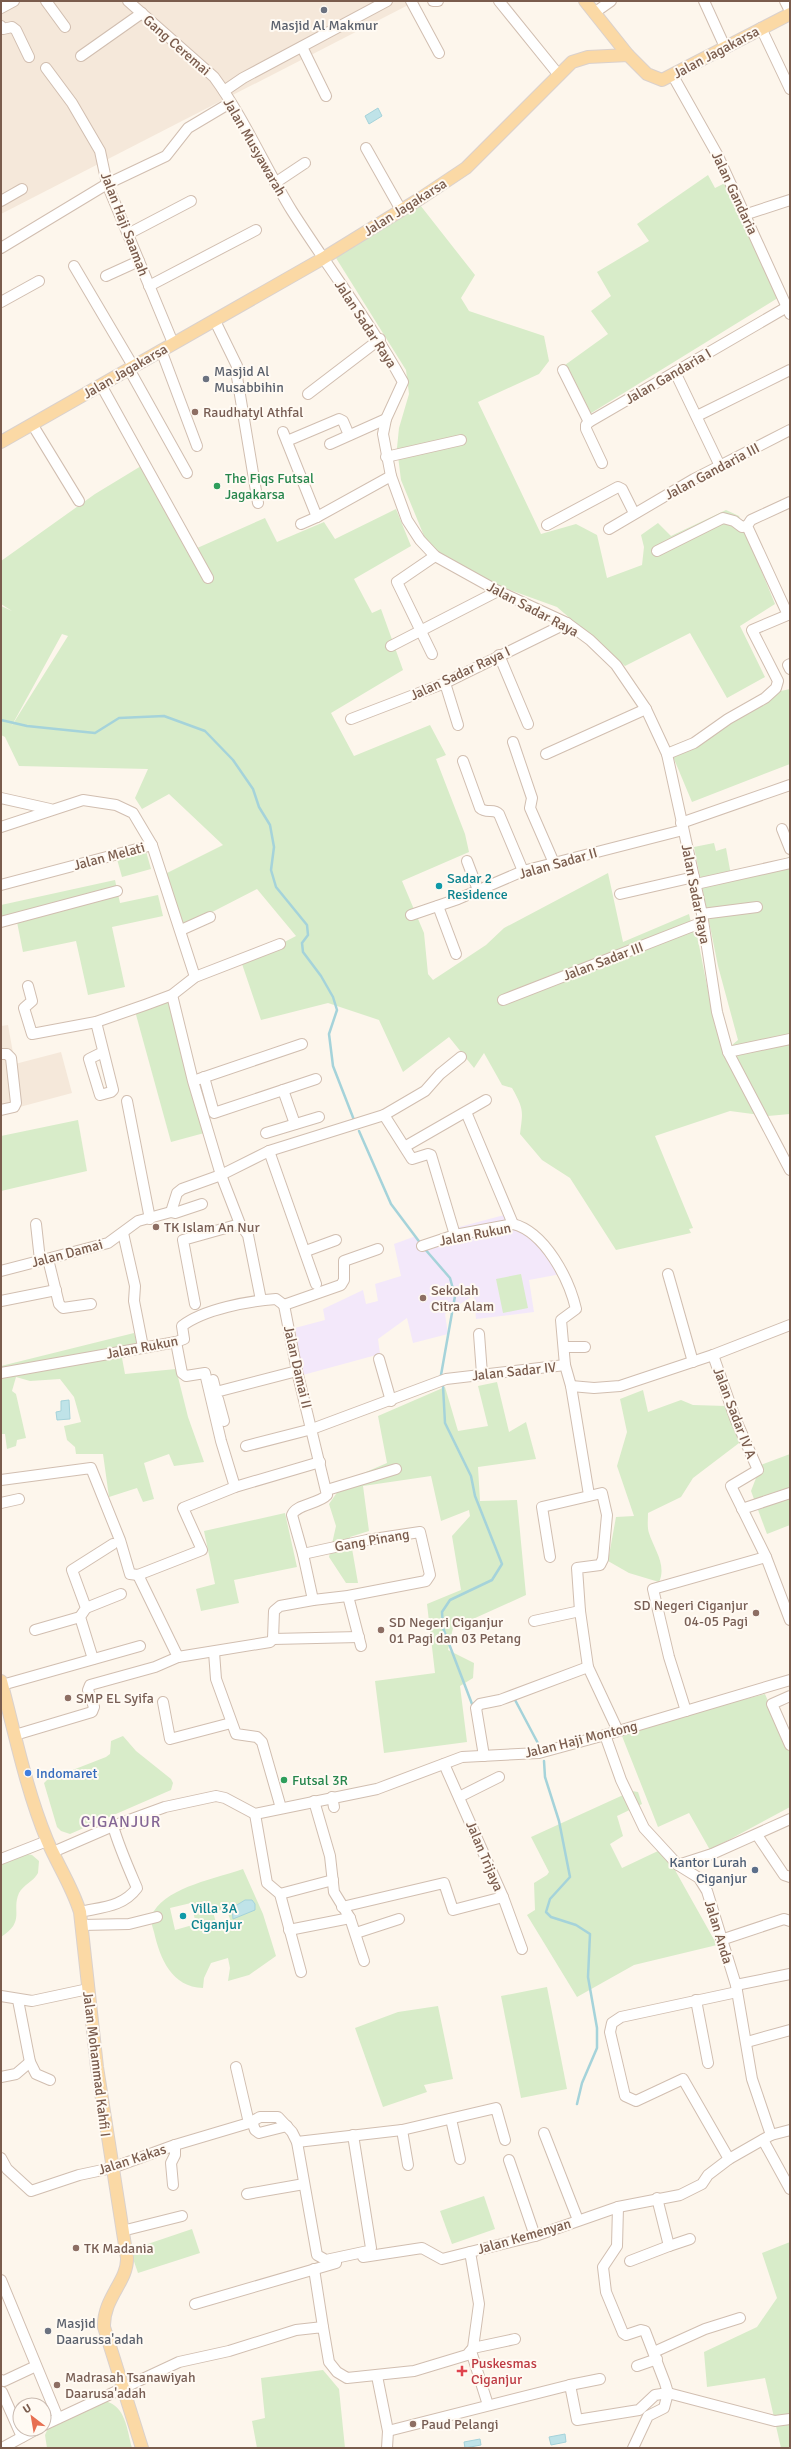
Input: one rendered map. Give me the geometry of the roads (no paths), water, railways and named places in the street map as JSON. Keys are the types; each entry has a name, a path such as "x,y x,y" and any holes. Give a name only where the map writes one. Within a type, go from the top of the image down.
{"main road":[{"path":"585,1 628,55"},
{"name":"Jalan Jagakarsa","path":"1,442 322,259 466,168 567,65 578,59 628,55 654,78 662,80 673,76 790,12"},
{"name":"Jalan Mohammad Kahfi I","path":"2,1683 28,1787 47,1841 75,1895 80,1912 105,2129 127,2264 104,2316 108,2342 142,2448"}],"street":[{"path":"1,8 14,1"},
{"path":"46,1 64,27"},
{"name":"Gang Ceremai","path":"128,1 214,77 224,91"},
{"name":"Jalan Musyawarah","path":"322,259 275,182 224,91 387,1"},
{"path":"410,1 439,53"},
{"path":"433,1 438,1"},
{"path":"499,1 558,74"},
{"path":"594,13 611,1"},
{"path":"704,1 725,47"},
{"path":"785,1 790,12"},
{"path":"81,56 142,14"},
{"path":"1,26 3,29 12,27 16,30 29,57"},
{"path":"761,28 790,89"},
{"path":"302,47 326,96"},
{"name":"Jalan Haji Saamah","path":"46,68 72,103 100,151 107,184 173,343"},
{"name":"Jalan Gandaria","path":"673,76 718,156 788,311"},
{"path":"1,248 107,184 166,156 188,128 230,103"},
{"path":"366,148 401,210"},
{"path":"275,182 304,163"},
{"path":"1,201 22,189"},
{"path":"744,215 790,200"},
{"path":"128,234 191,201"},
{"path":"149,286 256,230"},
{"name":"Jalan Sadar Raya","path":"322,259 380,339 403,382 383,421 383,434 386,457 391,476 407,520 420,540 435,556 498,591 567,623 590,640 616,665 646,709 668,754 682,827 703,918 717,1012 728,1052 758,1118 790,1170"},
{"path":"106,276 139,261"},
{"path":"74,266 131,367 187,473"},
{"path":"1,302 39,281"},
{"name":"Jalan Gandaria I","path":"589,422 675,372 788,311"},
{"path":"215,321 237,366 237,377 258,503"},
{"path":"308,394 380,339"},
{"path":"161,350 197,446"},
{"path":"563,370 589,422 586,425 586,429 602,463"},
{"path":"697,416 790,370"},
{"path":"675,372 720,466"},
{"path":"100,385 208,578"},
{"path":"317,517 285,436 339,419 343,421 349,435"},
{"path":"330,444 383,421"},
{"path":"379,436 383,421"},
{"path":"32,424 79,501"},
{"name":"Jalan Gandaria III","path":"610,528 634,513 720,466 790,430"},
{"path":"386,457 460,440"},
{"path":"301,524 317,517 391,476"},
{"path":"546,525 618,488 622,489 634,513"},
{"path":"747,526 751,520 790,502"},
{"path":"657,552 723,518 734,520 742,527 747,526"},
{"path":"668,754 694,743 728,719 765,698 776,688 778,682 752,630 769,621 789,614 747,526"},
{"path":"432,654 419,631 397,582 435,556"},
{"path":"391,646 498,591"},
{"name":"Jalan Sadar Raya I","path":"351,719 445,683 499,655 567,623"},
{"path":"499,655 528,724"},
{"path":"445,683 458,725"},
{"path":"546,754 646,709"},
{"path":"512,742 532,798 530,808 554,863"},
{"path":"463,761 480,808 485,811 496,811 499,814 523,871"},
{"name":"Jalan Sadar II","path":"411,915 438,906 523,871 682,827 790,785"},
{"path":"1,798 50,809"},
{"path":"1,827 50,809 83,800 116,804 133,814 152,845"},
{"path":"782,828 790,849"},
{"name":"Jalan Melati","path":"1,885 152,845 181,930 194,977"},
{"path":"467,861 478,890"},
{"path":"620,894 790,863"},
{"path":"1,922 117,891"},
{"path":"438,906 456,954"},
{"name":"Jalan Sadar III","path":"503,1000 703,918 756,907"},
{"path":"181,930 210,917"},
{"path":"28,986 32,1001 24,1008 32,1034 96,1022 172,995 194,977 280,944"},
{"path":"172,995 193,1081 221,1175 240,1224 248,1235 261,1300"},
{"path":"96,1022 103,1052"},
{"path":"728,1052 790,1039"},
{"path":"193,1081 302,1044"},
{"path":"1,1054 7,1054 11,1058 16,1103 14,1107 1,1110"},
{"path":"171,1212 177,1193 182,1189 221,1175 269,1151 384,1115 426,1091 440,1074 461,1057"},
{"path":"204,1077 214,1113 316,1079"},
{"path":"283,1090 295,1124"},
{"path":"406,1146 486,1100"},
{"path":"127,1101 150,1219"},
{"path":"466,1112 514,1224"},
{"path":"384,1115 406,1146 412,1159 428,1154 431,1155 455,1235"},
{"path":"266,1133 319,1117"},
{"path":"269,1151 306,1251 316,1284"},
{"name":"Jalan Damai","path":"1,1271 108,1242 123,1233 129,1226 138,1221 150,1219 171,1212 175,1213 202,1204"},
{"path":"36,1224 44,1260 60,1304 63,1308 91,1304"},
{"path":"195,1304 182,1240 240,1224"},
{"name":"Jalan Rukun","path":"422,1246 455,1235 514,1224 523,1226 542,1241 571,1287 576,1309 561,1320 564,1347"},
{"path":"123,1233 135,1286 134,1301 144,1347"},
{"path":"306,1251 336,1240"},
{"path":"284,1305 341,1286 344,1280 344,1261 378,1249"},
{"path":"668,1274 693,1362"},
{"path":"1,1301 56,1290"},
{"name":"Jalan Rukun","path":"1,1373 176,1342 184,1339 182,1326 202,1314 261,1300 276,1299 284,1305"},
{"name":"Jalan Damai II","path":"284,1305 297,1371 312,1429"},
{"name":"Jalan Sadar IV","path":"246,1446 312,1429 391,1401 446,1379 565,1365 571,1386 594,1388 620,1386 713,1355 790,1324"},
{"path":"479,1334 482,1374"},
{"path":"176,1342 182,1372 186,1376 205,1373 220,1441 235,1487"},
{"path":"565,1365 564,1347 585,1347"},
{"name":"Jalan Sadar IV A","path":"713,1355 735,1418 758,1470 731,1486 742,1509"},
{"path":"379,1359 391,1401"},
{"path":"216,1392 297,1371"},
{"path":"212,1374 224,1421"},
{"path":"571,1386 590,1495"},
{"path":"312,1429 327,1495 323,1500 298,1509 292,1515 303,1554 313,1600"},
{"path":"1,1480 91,1468 120,1540 130,1574 138,1575 202,1550 183,1508 235,1487 320,1462"},
{"path":"327,1490 396,1469"},
{"path":"550,1557 542,1507 602,1493 607,1515 603,1559 600,1565 577,1568 580,1611 588,1667 618,1731"},
{"path":"790,1493 742,1509 766,1557 790,1620"},
{"path":"1,1503 19,1499"},
{"name":"Gang Pinang","path":"303,1554 367,1540 420,1532 430,1576 426,1581 348,1596"},
{"path":"86,1608 72,1570 113,1544"},
{"path":"686,1711 669,1657 653,1589 766,1557"},
{"path":"138,1575 178,1657"},
{"path":"35,1630 80,1617 86,1608 121,1594"},
{"path":"15,1735 92,1712 94,1707 88,1690 90,1685 155,1667 178,1657 270,1642 273,1639 360,1641 348,1596 280,1606 274,1611 273,1639"},
{"path":"534,1621 580,1611"},
{"path":"80,1617 93,1658"},
{"path":"2,1683 140,1646"},
{"path":"214,1652 216,1679 231,1723 236,1734 257,1737 262,1742 281,1808"},
{"path":"484,1756 476,1708 480,1704 500,1700 588,1667"},
{"name":"Jalan Haji Montong","path":"254,1814 377,1789 462,1757 539,1753 605,1736 790,1680"},
{"path":"790,1696 772,1704 790,1745"},
{"path":"162,1702 170,1739 231,1723"},
{"name":"Jalan Anda","path":"605,1736 620,1780 644,1828 678,1865 699,1878 707,1891 736,1989 747,2042 752,2079 767,2137 790,2189"},
{"name":"Jalan Trijaya","path":"444,1764 503,1898 522,1949"},
{"path":"459,1797 499,1778"},
{"path":"53,1852 113,1826 165,1807 216,1796 225,1798 254,1814 267,1883 280,1894 301,1972"},
{"path":"332,1797 334,1808"},
{"path":"314,1801 330,1856 334,1892 350,1918 364,1961"},
{"path":"678,1865 712,1854 790,1820"},
{"path":"80,1912 109,1906 130,1898 137,1888 123,1853 119,1847 113,1826"},
{"path":"757,1835 784,1875 790,1877"},
{"path":"1,1859 47,1841"},
{"path":"280,1894 332,1880"},
{"path":"342,1907 444,1883 453,1910 503,1898"},
{"path":"82,1926 129,1924 158,1917"},
{"path":"289,1930 350,1918"},
{"path":"356,1933 399,1919"},
{"path":"721,1940 784,1919 790,1921"},
{"path":"729,2159 683,2079 636,2101 625,2096 610,2032 612,2023 622,2017 696,2000 790,1974"},
{"path":"1,1996 18,2000 32,2001 88,1989"},
{"path":"18,2000 30,2062 36,2074 50,2080"},
{"path":"696,2000 708,2063"},
{"path":"747,2042 790,2030"},
{"path":"1,2077 16,2074 30,2062"},
{"path":"236,2068 252,2124"},
{"path":"297,2142 402,2130 496,2108 505,2140"},
{"name":"Jalan Kakas","path":"1,2158 7,2169 31,2191 79,2174 112,2168 175,2145 252,2124 260,2117 278,2117 297,2142 317,2255 326,2260 368,2251 371,2248 353,2135"},
{"path":"451,2119 460,2159"},
{"name":"Jalan Kakas","path":"252,2124 260,2133 286,2126"},
{"path":"402,2130 408,2165"},
{"name":"Jalan Kemenyan","path":"472,2349 479,2304 470,2252 534,2236 618,2207 657,2198 680,2195 702,2184 708,2175 729,2159 767,2137 790,2130"},
{"path":"544,2133 578,2220"},
{"path":"173,2185 170,2163 175,2154 175,2145"},
{"path":"509,2160 534,2236"},
{"path":"247,2194 304,2184"},
{"path":"657,2198 669,2246"},
{"path":"618,2207 617,2246 603,2267 606,2292 623,2333 626,2335 641,2330 645,2331 656,2355 668,2394 664,2408 648,2416 633,2448"},
{"path":"122,2231 182,2216"},
{"path":"630,2261 690,2239"},
{"path":"195,2304 314,2269 372,2254 422,2248 442,2259 470,2252"},
{"path":"314,2269 329,2362 337,2372 347,2378 414,2371 467,2355 472,2349 515,2339"},
{"path":"1,2280 58,2418"},
{"path":"637,2366 705,2329 740,2318"},
{"path":"52,2421 179,2362 229,2351 296,2330 323,2327"},
{"path":"472,2349 488,2405"},
{"path":"1,2380 4,2381 36,2366"},
{"path":"377,2376 388,2431 388,2448"},
{"path":"388,2431 488,2405 600,2379"},
{"path":"570,2385 577,2420 639,2410 655,2395 668,2394 775,2421 790,2419"},
{"path":"2,2392 12,2414"},
{"path":"2,2448 22,2437"}],"water":[{"path":"378,108 382,116 369,124 365,116"},
{"path":"69,1400 70,1419 57,1420 56,1412 61,1411 61,1401"},
{"path":"245,1900 252,1900 255,1904 255,1910 233,1919 232,1908"},
{"path":"565,2434 566,2442 551,2445 549,2437"},
{"path":"480,2439 481,2445 465,2448 464,2442"}],"waterway":[{"path":"1,720 27,726 95,733 119,718 164,716 205,731 233,760 253,789 259,807 270,825 274,847 271,870 276,887 307,925 308,935 302,943 303,952 321,976 333,997 337,1010 329,1034 333,1066 354,1120"},
{"path":"359,1131 391,1204 421,1244"},
{"path":"424,1248 450,1278 455,1296 441,1375"},
{"path":"443,1386 445,1423 471,1476 475,1496 502,1564 492,1580 450,1600 442,1612 443,1628 472,1704"},
{"path":"514,1698 541,1749"},
{"path":"544,1761 545,1777 559,1821 570,1877 550,1899 546,1912 551,1917 576,1925 590,1934 588,1977 597,2028 597,2048 582,2083 577,2104"}],"place":[{"name":"Masjid Al Makmur","path":"324,10"},
{"name":"Masjid Al Musabbihin","path":"206,379"},
{"name":"Raudhatyl Athfal","path":"195,412"},
{"name":"The Fiqs Futsal Jagakarsa","path":"217,486"},
{"name":"Sadar 2 Residence","path":"439,886"},
{"name":"TK Islam An Nur","path":"156,1227"},
{"name":"Sekolah Citra Alam","path":"423,1298"},
{"name":"SD Negeri Ciganjur 04-05 Pagi","path":"756,1613"},
{"name":"SD Negeri Ciganjur 01 Pagi dan 03 Petang","path":"381,1630"},
{"name":"SMP EL Syifa","path":"68,1698"},
{"name":"Indomaret","path":"28,1773"},
{"name":"Futsal 3R","path":"284,1780"},
{"name":"Kantor Lurah Ciganjur","path":"755,1870"},
{"name":"Villa 3A Ciganjur","path":"183,1916"},
{"name":"TK Madania","path":"76,2248"},
{"name":"Masjid Daarussa'adah","path":"48,2331"},
{"name":"Puskesmas Ciganjur","path":"462,2371"},
{"name":"Madrasah Tsanawiyah Daarusa'adah","path":"57,2385"},
{"name":"Paud Pelangi","path":"413,2424"}],"district":[{"name":"CIGANJUR","path":"121,1821"}]}
